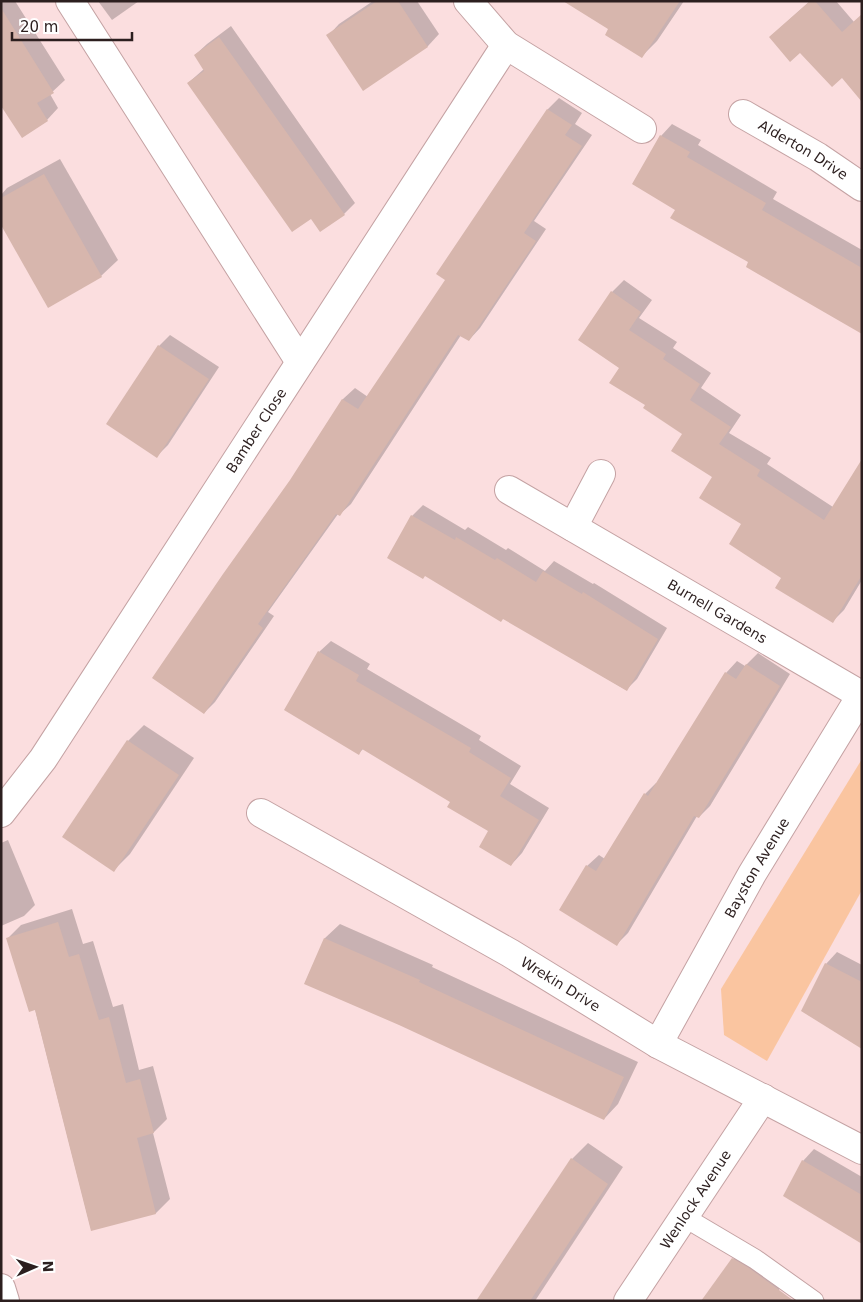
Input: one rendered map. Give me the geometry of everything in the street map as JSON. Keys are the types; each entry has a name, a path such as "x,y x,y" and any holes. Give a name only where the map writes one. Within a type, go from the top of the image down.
{"street":[{"path":"70,1 300,362"},
{"path":"468,1 506,45 642,129"},
{"name":"Bamber Close","path":"1,813 43,759 506,45"},
{"name":"Alderton Drive","path":"743,114 818,158 862,187"},
{"path":"573,527 601,474"},
{"name":"Burnell Gardens","path":"509,490 862,695"},
{"name":"Bayston Avenue","path":"658,1044 752,874 862,695"},
{"name":"Wrekin Drive","path":"261,813 510,953 658,1044 862,1150"},
{"name":"Wenlock Avenue","path":"628,1301 763,1098"},
{"path":"1,1288 5,1301"}],"lane":[{"path":"684,1217 755,1259 814,1301"}],"shaded area":[{"path":"862,759 862,890 767,1061 724,1035 721,989"}],"building":[{"path":"377,1 398,1 428,47 363,91 326,35"},
{"path":"563,1 680,1 642,58 605,35 608,29"},
{"path":"810,1 815,1 842,32 862,14 862,102 842,78 832,87 800,53 790,62 769,37"},
{"path":"1,8 54,93 37,103 48,121 22,138 1,106"},
{"path":"219,37 345,215 320,232 311,219 292,232 187,83 204,71 194,55"},
{"path":"547,109 572,125 565,135 582,146 524,233 536,241 469,341 458,335 340,516 336,514 258,624 263,628 204,714 152,678 290,480 342,399 358,409 445,280 436,274"},
{"path":"660,135 690,152 687,157 766,203 762,210 862,268 862,334 746,267 748,262 670,218 675,210 632,184"},
{"path":"44,174 102,277 48,308 1,225 1,198"},
{"path":"611,291 641,312 629,330 666,354 663,359 700,384 690,400 731,427 719,444 760,470 757,476 824,520 862,459 862,575 833,623 775,588 781,578 729,544 741,524 699,498 712,477 671,451 682,434 643,408 645,405 609,383 619,368 578,340"},
{"path":"158,345 209,379 157,458 106,424"},
{"path":"411,515 455,540 456,537 495,560 497,558 536,582 543,571 582,594 583,592 658,639 627,691 503,619 501,622 425,576 423,579 387,558"},
{"path":"318,651 359,675 356,681 471,748 469,752 511,778 500,796 539,820 511,866 479,847 488,831 447,807 450,802 362,749 359,755 284,710"},
{"path":"746,664 780,686 699,818 694,816 617,946 559,910 586,865 596,871 644,793 648,796 725,672 736,679"},
{"path":"127,740 179,775 114,872 62,837"},
{"path":"58,922 69,957 79,954 99,1020 109,1017 126,1083 140,1079 154,1133 137,1138 156,1214 91,1231 35,1010 29,1012 6,938"},
{"path":"324,938 420,980 419,982 624,1077 604,1120 399,1025 304,984"},
{"path":"825,963 862,982 862,1049 801,1011"},
{"path":"571,1158 608,1184 530,1301 476,1301"},
{"path":"802,1160 862,1195 862,1244 783,1196"},
{"path":"732,1258 749,1268 794,1301 701,1301"}]}
